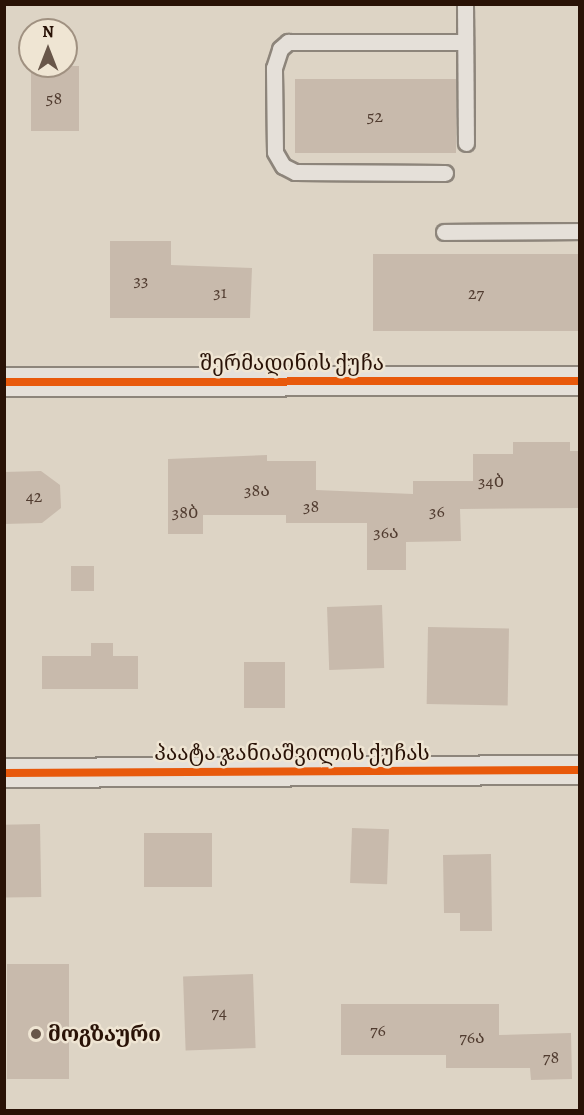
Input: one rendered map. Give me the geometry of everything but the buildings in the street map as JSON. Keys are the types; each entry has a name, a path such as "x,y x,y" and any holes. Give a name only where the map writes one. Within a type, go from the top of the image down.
{"street":[{"name":"შერმადინის ქუჩა","path":"4,382 579,381"},
{"name":"პაატა ჯანიაშვილის ქუჩას","path":"4,773 579,770"}],"lane":[{"path":"465,4 466,143"},
{"path":"445,173 295,172 283,166 275,152 274,68 280,49 288,42 465,42"},
{"path":"444,232 579,231"}],"cycle path":[{"path":"4,382 580,381"},
{"path":"4,773 580,770"}],"place":[{"name":"მოგზაური","path":"36,1034"}]}
